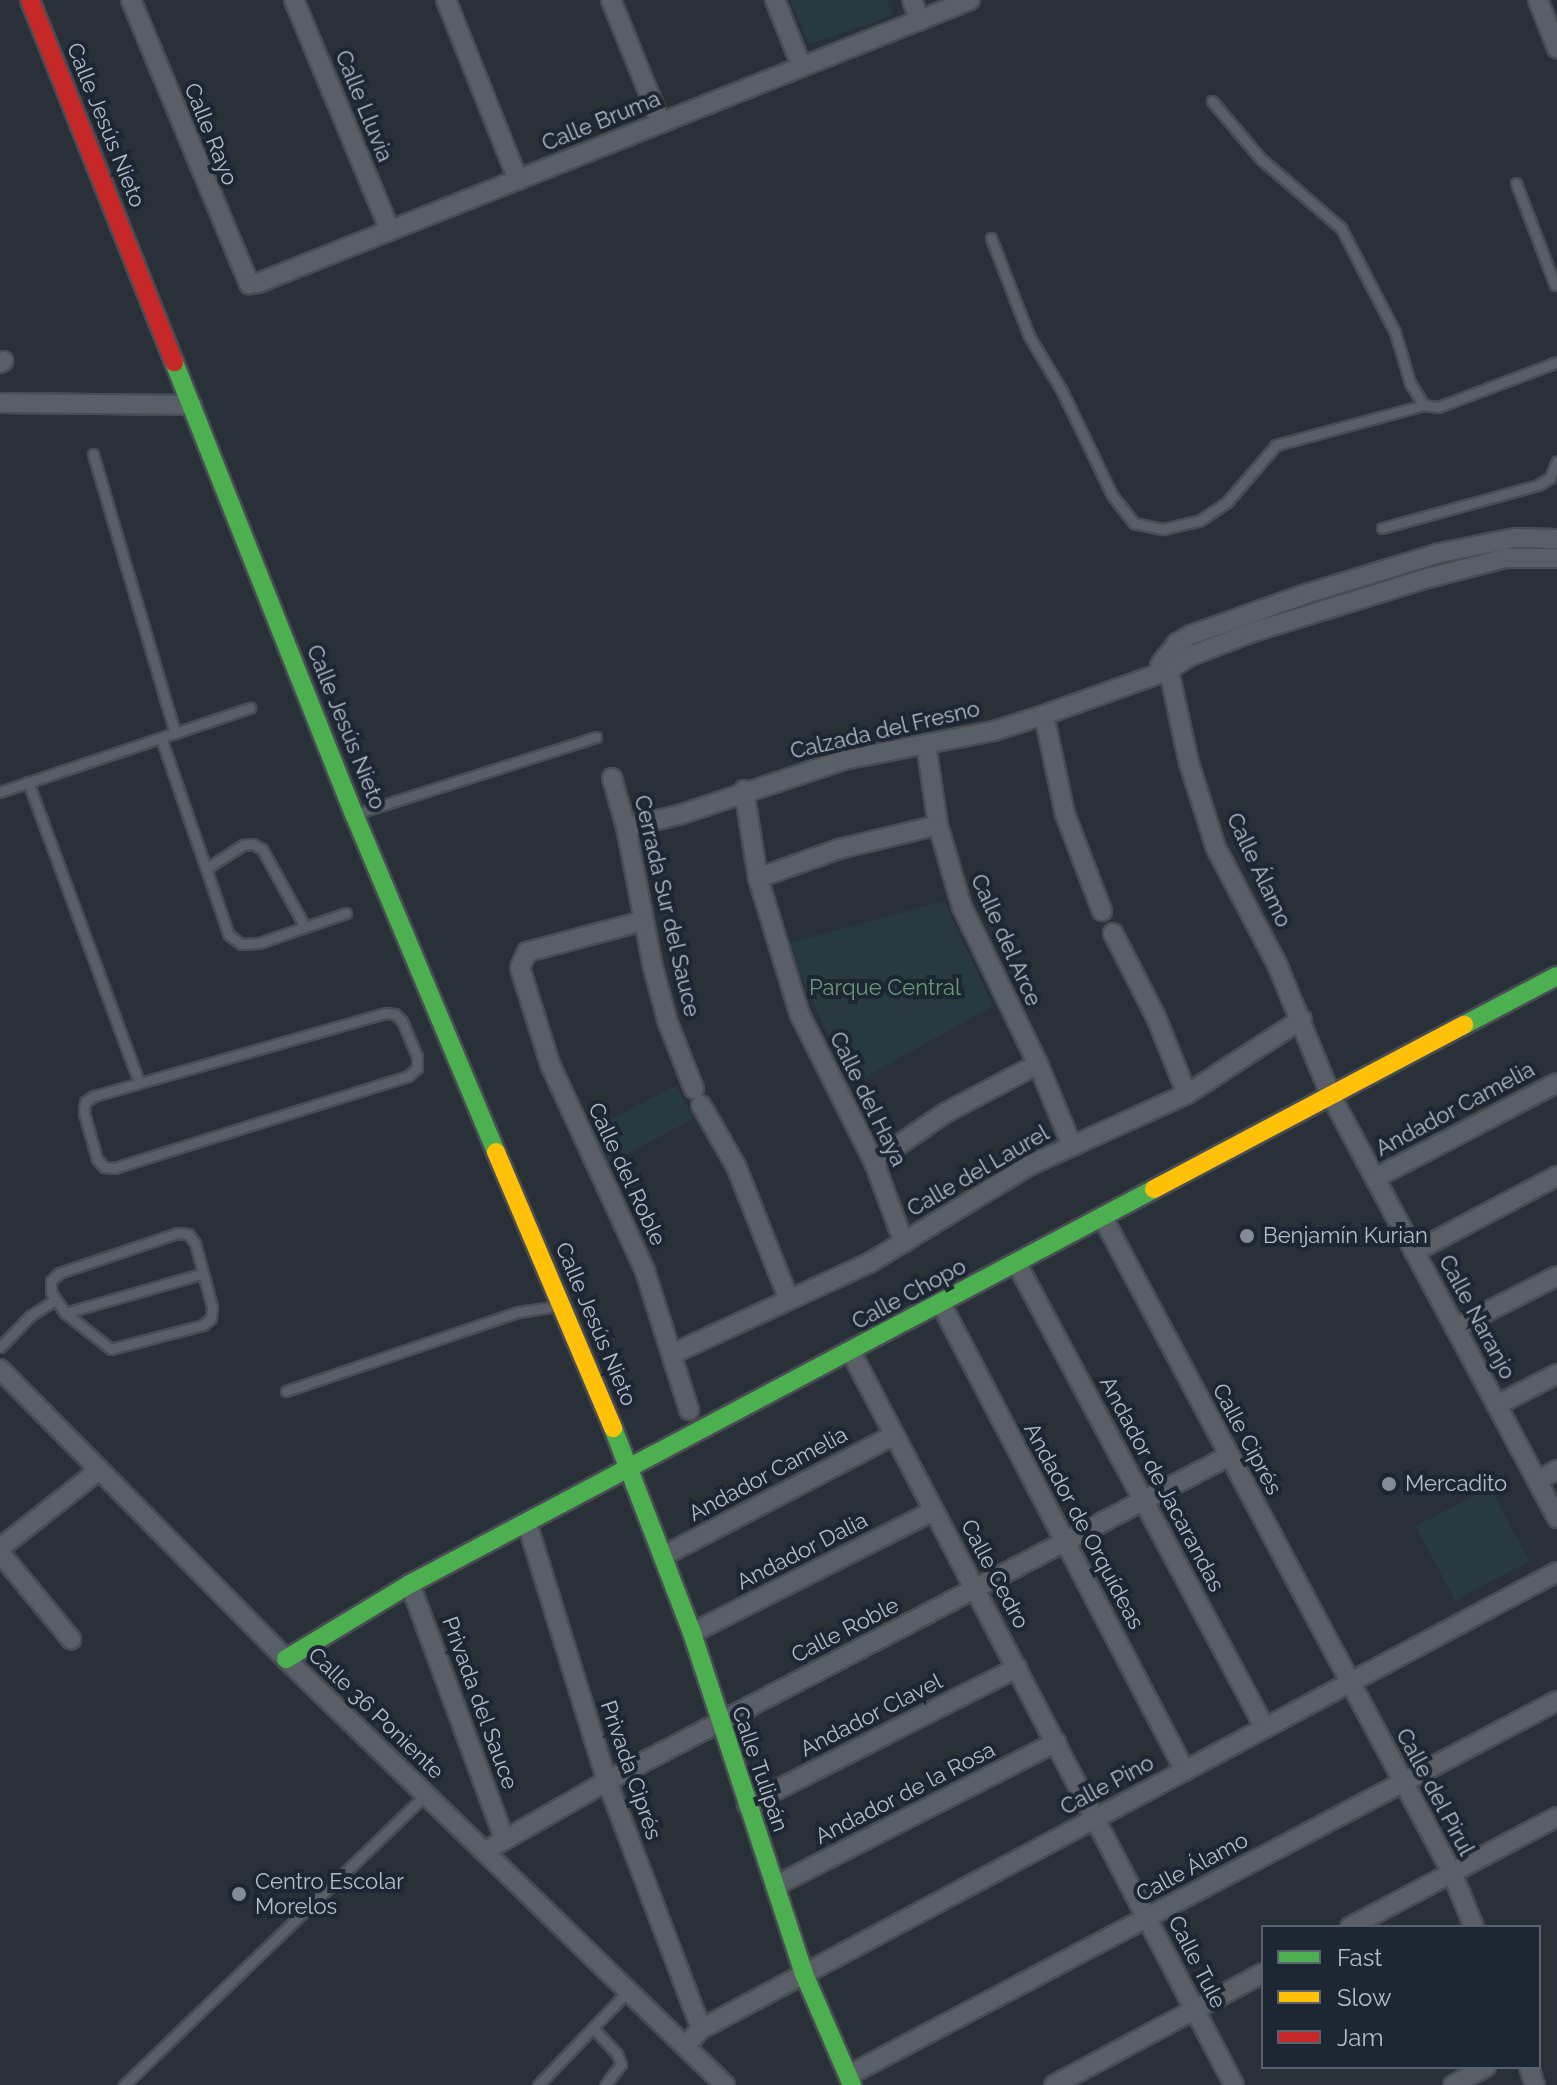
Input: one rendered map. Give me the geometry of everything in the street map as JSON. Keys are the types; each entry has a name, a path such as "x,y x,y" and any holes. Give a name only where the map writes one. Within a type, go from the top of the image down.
{"street":[{"name":"Calle Jesús Nieto","path":"30,0 354,814 629,1467"},
{"name":"Calle Rayo","path":"131,0 249,284"},
{"name":"Calle Lluvia","path":"294,0 390,231"},
{"path":"446,0 518,180"},
{"path":"611,0 661,123"},
{"path":"775,0 802,67"},
{"path":"912,0 920,20"},
{"name":"Calle Bruma","path":"249,284 970,0"},
{"path":"1538,0 1553,29 1557,48"},
{"path":"0,403 192,405"},
{"name":"Calzada del Fresno","path":"626,827 679,815 744,790 843,760 994,731 1044,715 1253,632 1424,579 1554,549"},
{"name":"Calle Álamo","path":"1163,667 1216,848 1302,1019 1331,1096"},
{"path":"1044,715 1065,814 1102,911"},
{"name":"Calle del Arce","path":"926,744 938,825 962,907 1038,1064 1072,1146"},
{"name":"Cerrada Sur del Sauce","path":"612,778 626,827 643,921 668,1023 698,1097 736,1166 789,1300"},
{"name":"Calle del Haya","path":"744,790 758,878 800,1015 874,1162 904,1243"},
{"path":"758,878 839,849 938,825"},
{"name":"Calle del Roble","path":"643,921 527,952 520,968 550,1064 645,1271 689,1410"},
{"path":"1113,933 1156,1017 1187,1094"},
{"name":"Calle Chopo","path":"286,1659 410,1584 1557,976"},
{"name":"Calle del Laurel","path":"672,1354 871,1262 982,1192 1072,1146 1187,1094 1302,1019"},
{"path":"874,1162 945,1113 1038,1064"},
{"name":"Andador Camelia","path":"1375,1178 1557,1083"},
{"name":"Calle Naranjo","path":"1331,1096 1557,1518"},
{"path":"1414,1252 1557,1176"},
{"name":"Calle Ciprés","path":"1103,1218 1349,1683"},
{"name":"Andador de Jacarandas","path":"1017,1264 1265,1728"},
{"path":"1455,1328 1557,1276"},
{"name":"Andador de Orquídeas","path":"941,1304 1185,1771"},
{"name":"Calle Cedro","path":"851,1352 1096,1818"},
{"name":"Calle 36 Poniente","path":"0,1369 286,1659 725,2085"},
{"path":"1497,1405 1557,1374"},
{"name":"Andador Camelia","path":"663,1556 894,1435"},
{"name":"Calle Roble","path":"485,1851 607,1781 1229,1456"},
{"name":"Calle Tulipán","path":"629,1467 692,1633 804,1974 851,2080"},
{"path":"1537,1481 1557,1470"},
{"path":"71,1639 0,1550 98,1471"},
{"name":"Andador Dalia","path":"692,1633 934,1511"},
{"name":"Privada Ciprés","path":"527,1523 607,1781 701,2029"},
{"name":"Calle Pino","path":"685,2046 701,2029 1557,1572"},
{"name":"Privada del Sauce","path":"410,1584 504,1838"},
{"name":"Andador Clavel","path":"747,1805 1017,1668"},
{"name":"Calle del Pirul","path":"1349,1683 1452,1873 1473,1925"},
{"name":"Calle Álamo","path":"851,2080 1148,1917 1557,1701"},
{"name":"Andador de la Rosa","path":"775,1886 1056,1742"},
{"path":"1354,1925 1557,1817"},
{"name":"Calle Tule","path":"1096,1818 1234,2085"},
{"path":"1054,2085 1261,1974"},
{"path":"1453,2085 1482,2069"}],"lane":[{"path":"1212,101 1261,159 1341,228 1395,332 1410,383 1424,405"},
{"path":"1516,183 1552,260 1555,285"},
{"path":"991,238 1029,336 1062,391 1112,495 1134,523 1163,529 1199,521 1227,502 1276,445 1424,405 1438,407 1557,362"},
{"path":"93,454 175,733"},
{"path":"1382,528 1538,485 1550,478 1557,461"},
{"path":"0,792 250,708"},
{"path":"354,814 596,737"},
{"path":"161,738 229,935 241,944 259,943 346,913"},
{"path":"28,782 139,1082"},
{"path":"207,868 243,845 253,844 262,849 305,927"},
{"path":"385,1013 395,1014 402,1021 417,1057 417,1068 408,1076 115,1168 104,1167 97,1159 84,1113 85,1102 94,1096 139,1082 385,1013"},
{"path":"177,1233 188,1234 195,1243 212,1307 211,1318 203,1325 111,1349 65,1313 55,1300 51,1281 59,1273 177,1233"},
{"path":"65,1313 201,1274"},
{"path":"0,1347 30,1316 55,1300"},
{"path":"286,1391 518,1312 562,1305"},
{"path":"124,2085 426,1794"},
{"path":"538,2085 629,1990"},
{"path":"593,2028 617,2054 621,2064 605,2085"}],"green space":[{"path":"790,0 887,0 893,15 809,44"},
{"name":"Parque Central","path":"944,901 993,1006 851,1085 786,944"},
{"path":"676,1085 694,1119 608,1164 590,1131"},
{"path":"1490,1487 1529,1561 1455,1601 1416,1526"}],"traffic: fast":[{"path":"174,362 354,814 496,1152"},
{"path":"1464,1025 1557,976"},
{"path":"286,1659 410,1584 1154,1189"},
{"path":"613,1428 692,1633 804,1974 852,2085"}],"traffic: slow":[{"path":"1154,1189 1464,1025"},
{"path":"496,1152 613,1428"}],"traffic: jam":[{"path":"30,0 174,362"}],"place":[{"name":"Benjamín Kurian","path":"1247,1236"},
{"name":"Mercadito","path":"1389,1484"},
{"name":"Centro Escolar Morelos","path":"239,1894"}]}
